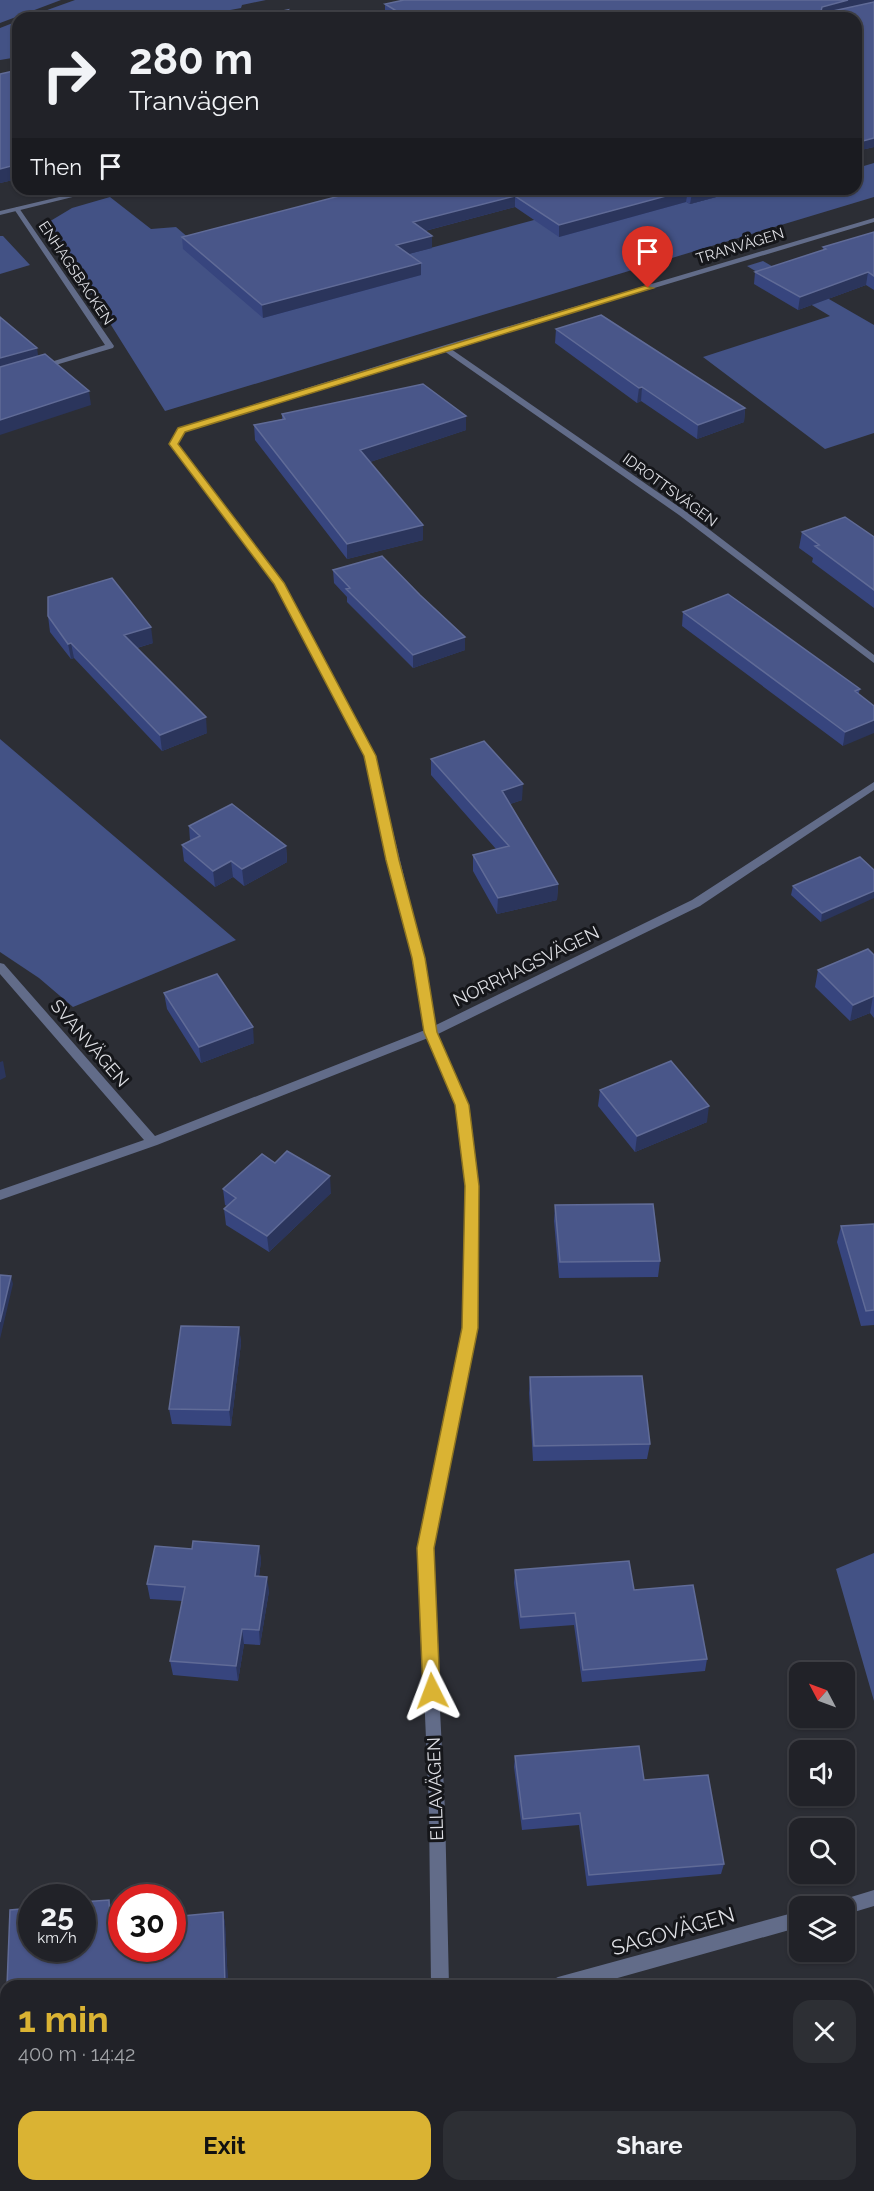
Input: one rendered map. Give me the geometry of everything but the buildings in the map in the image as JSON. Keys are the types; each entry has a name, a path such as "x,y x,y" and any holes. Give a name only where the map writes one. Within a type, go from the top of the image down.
{"street":[{"path":"0,213 76,195"},
{"name":"ENHAGSBACKEN","path":"16,209 110,346 33,369"},
{"name":"TRANVÄGEN","path":"173,444 182,430 446,348 874,220"},
{"name":"IDROTTSVÄGEN","path":"446,348 682,513 874,660"},
{"name":"ELLAVÄGEN","path":"173,444 279,583 370,756 418,958 431,1032 462,1105 472,1186 470,1328 425,1548 437,1810 440,1980"},
{"name":"NORRHAGSVÄGEN","path":"0,1194 153,1142 431,1032 696,903 874,785"},
{"name":"SVANVÄGEN","path":"0,967 153,1142"},
{"path":"855,1903 874,1898"},
{"name":"SAGOVÄGEN","path":"580,1980 789,1922"}],"shaded area":[{"path":"0,0 61,0 29,12 12,12 12,18 0,23"},
{"path":"75,0 266,0 242,5 241,8 226,12 42,12"},
{"path":"12,23 12,58 0,60 0,28"},
{"path":"874,163 874,197 165,411 47,223 72,208 110,197 151,229 176,227 197,245 397,257 534,220 609,195 675,195 690,204 723,195 862,195 862,167"},
{"path":"0,236 3,236 30,265 0,274"},
{"path":"763,261 874,325 874,433 825,449 703,357 830,316 747,266"},
{"path":"0,739 236,940 73,1007 39,978 0,952"},
{"path":"874,1553 874,1701 836,1569"}],"route":[{"path":"432,1691 425,1548 470,1328 472,1186 462,1105 431,1032 418,958 370,756 279,583 173,444 182,430 648,288"}]}
